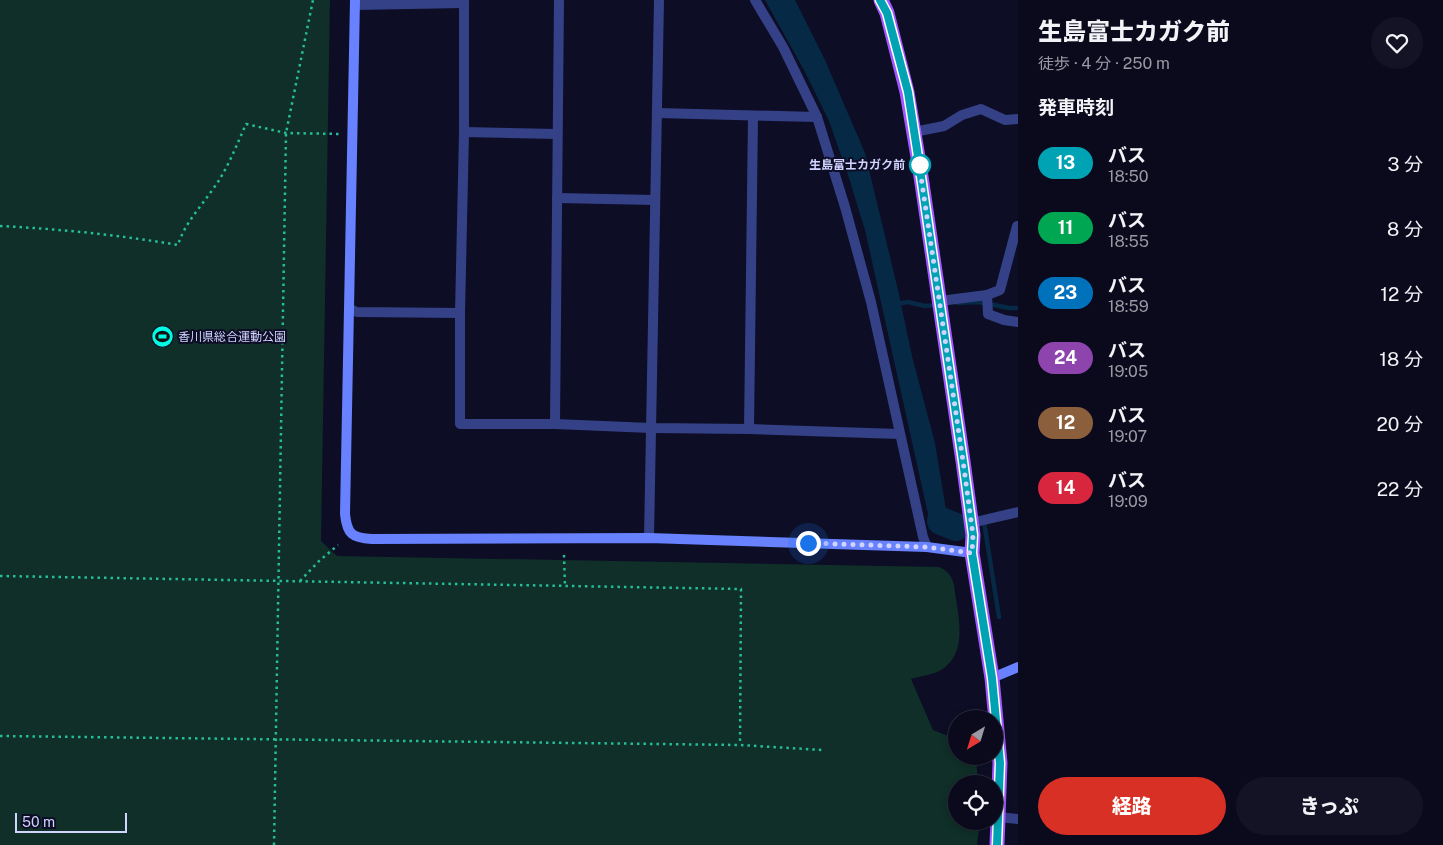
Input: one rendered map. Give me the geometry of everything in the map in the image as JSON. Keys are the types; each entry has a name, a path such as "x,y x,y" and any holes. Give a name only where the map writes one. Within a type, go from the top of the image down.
{"main road":[{"path":"880,0 887,13 908,92 943,316 973,535 972,553 992,678 1000,775"},
{"path":"997,845 998,830"}],"street":[{"path":"555,424 559,0"},
{"path":"649,538 660,0"},
{"path":"755,0 783,47 817,117 845,207 871,302 899,434 927,547"},
{"path":"899,434 555,424 460,424 464,2 355,2 345,514 346,526 351,534 360,538 372,539 649,538 927,547 972,553"},
{"path":"914,132 944,126 962,116 981,109 1005,120 1018,120"},
{"path":"657,113 817,117"},
{"path":"749,429 753,116"},
{"path":"464,132 557,134"},
{"path":"557,198 655,200"},
{"path":"940,301 986,295 1000,290 1017,226"},
{"path":"986,295 988,314 1004,320 1018,322"},
{"path":"350,309 357,312 460,313"},
{"path":"971,523 1018,512"},
{"path":"992,678 1018,667"},
{"path":"1003,818 1018,819"}],"path":[{"path":"274,845 280,581 286,133 314,0"},
{"path":"0,226 70,230 178,245 182,232 221,177 246,124 286,133 340,134"},
{"path":"300,581 338,545"},
{"path":"564,555 565,586"},
{"path":"0,576 741,589 740,745"},
{"path":"0,736 740,745 822,750"}],"green space":[{"name":"香川県総合運動公園","path":"0,0 330,0 321,541 337,556 939,567 949,574 954,585 960,631 956,653 950,662 938,672 911,679 933,730 948,736 948,765 977,765 977,775 948,775 948,830 979,830 977,845 0,845"}],"water":[{"path":"765,0 795,0 825,60 865,153 912,356 935,443 949,528 932,532 865,230 849,178 829,121 804,70"}],"waterway":[{"path":"896,304 908,302 925,306 937,305"},
{"path":"957,303 979,302 1018,308"},
{"path":"941,521 956,527"},
{"path":"984,522 999,617"}],"bus line":[{"name":"13","path":"880,0 887,13 908,92 963,461 973,535 972,553 992,678 1000,763 997,845"}],"place":[{"name":"生島富士カガク前","path":"920,165"},
{"name":"香川県総合運動公園","path":"162,337"}],"route":[{"path":"808,543 927,547 972,553 973,535 919,163 920,165"}]}
